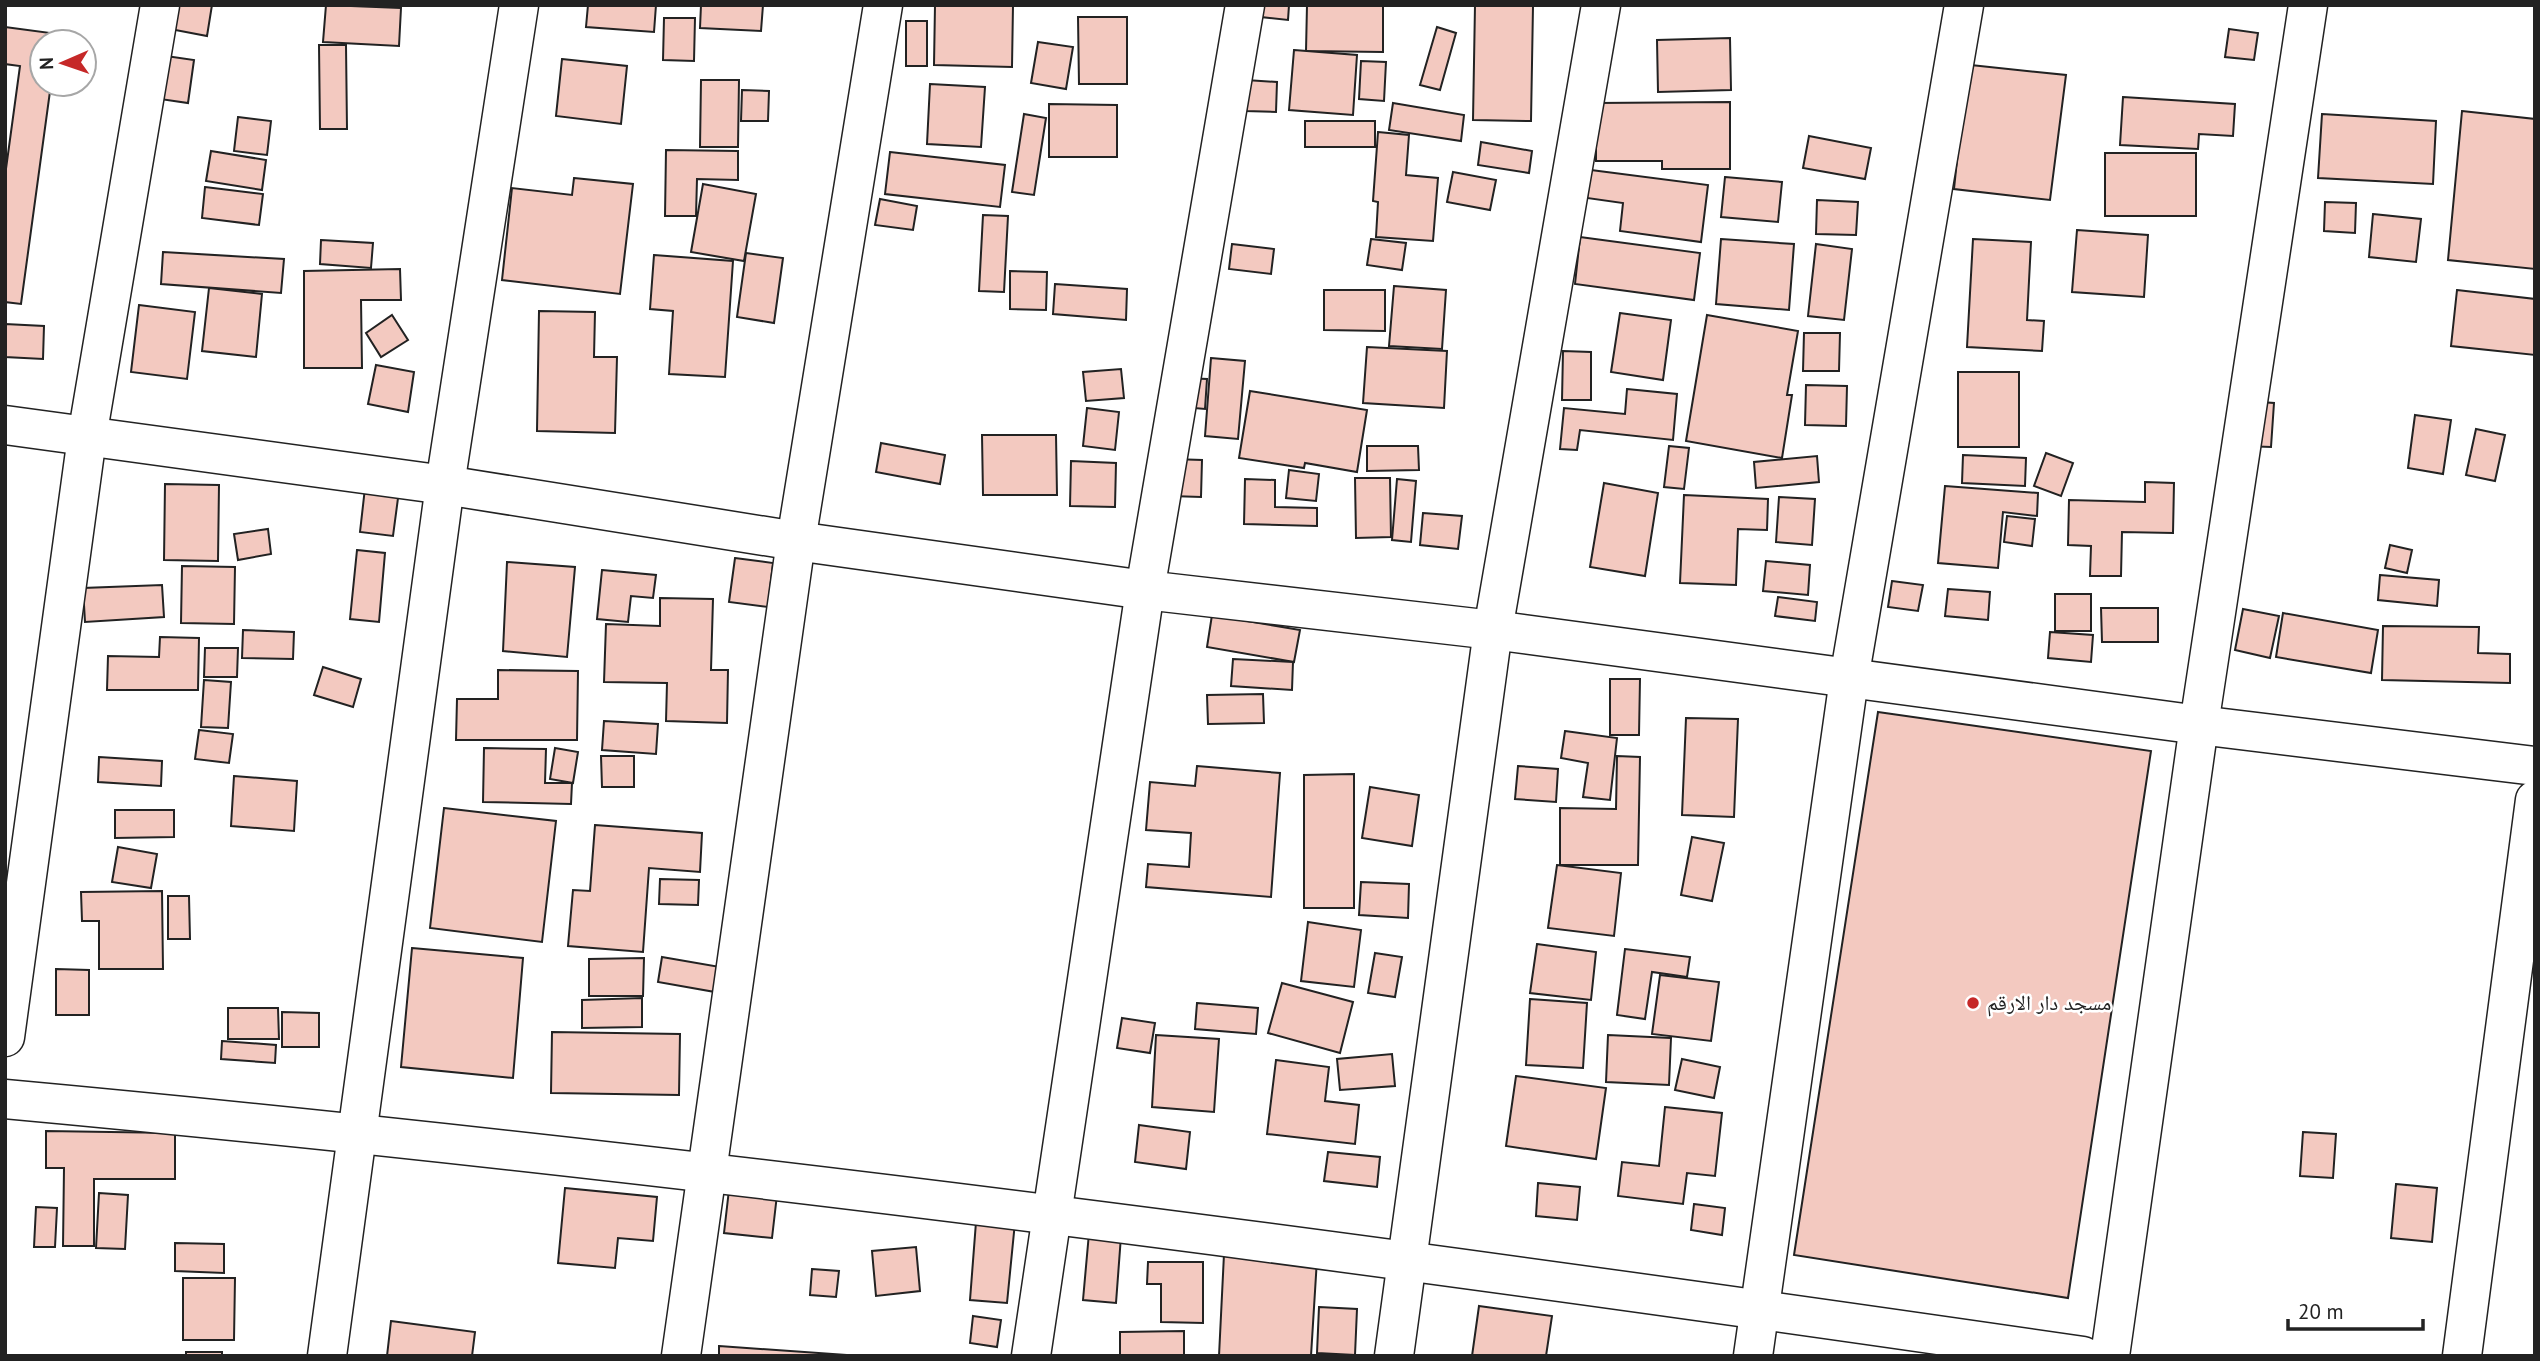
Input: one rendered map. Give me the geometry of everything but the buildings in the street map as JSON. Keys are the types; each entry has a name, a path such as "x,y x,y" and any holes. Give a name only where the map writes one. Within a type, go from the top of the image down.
{"street":[{"path":"5,1037 86,437 160,5"},
{"path":"327,1356 445,485 519,5"},
{"path":"681,1356 796,541 883,5"},
{"path":"1031,1356 1145,590 1245,5"},
{"path":"1394,1356 1493,630 1601,5"},
{"path":"1753,1356 1762,1309 1849,679 1964,5"},
{"path":"2110,1356 2199,725 2308,5"},
{"path":"5,425 445,485 796,541 1145,590 1493,630 2199,725 2535,766"},
{"path":"2462,1356 2535,800"},
{"path":"5,1099 358,1131 706,1173 1762,1309 2083,1356"}],"place":[{"name":"مسجد دار الارقم","path":"1973,1003"}]}
